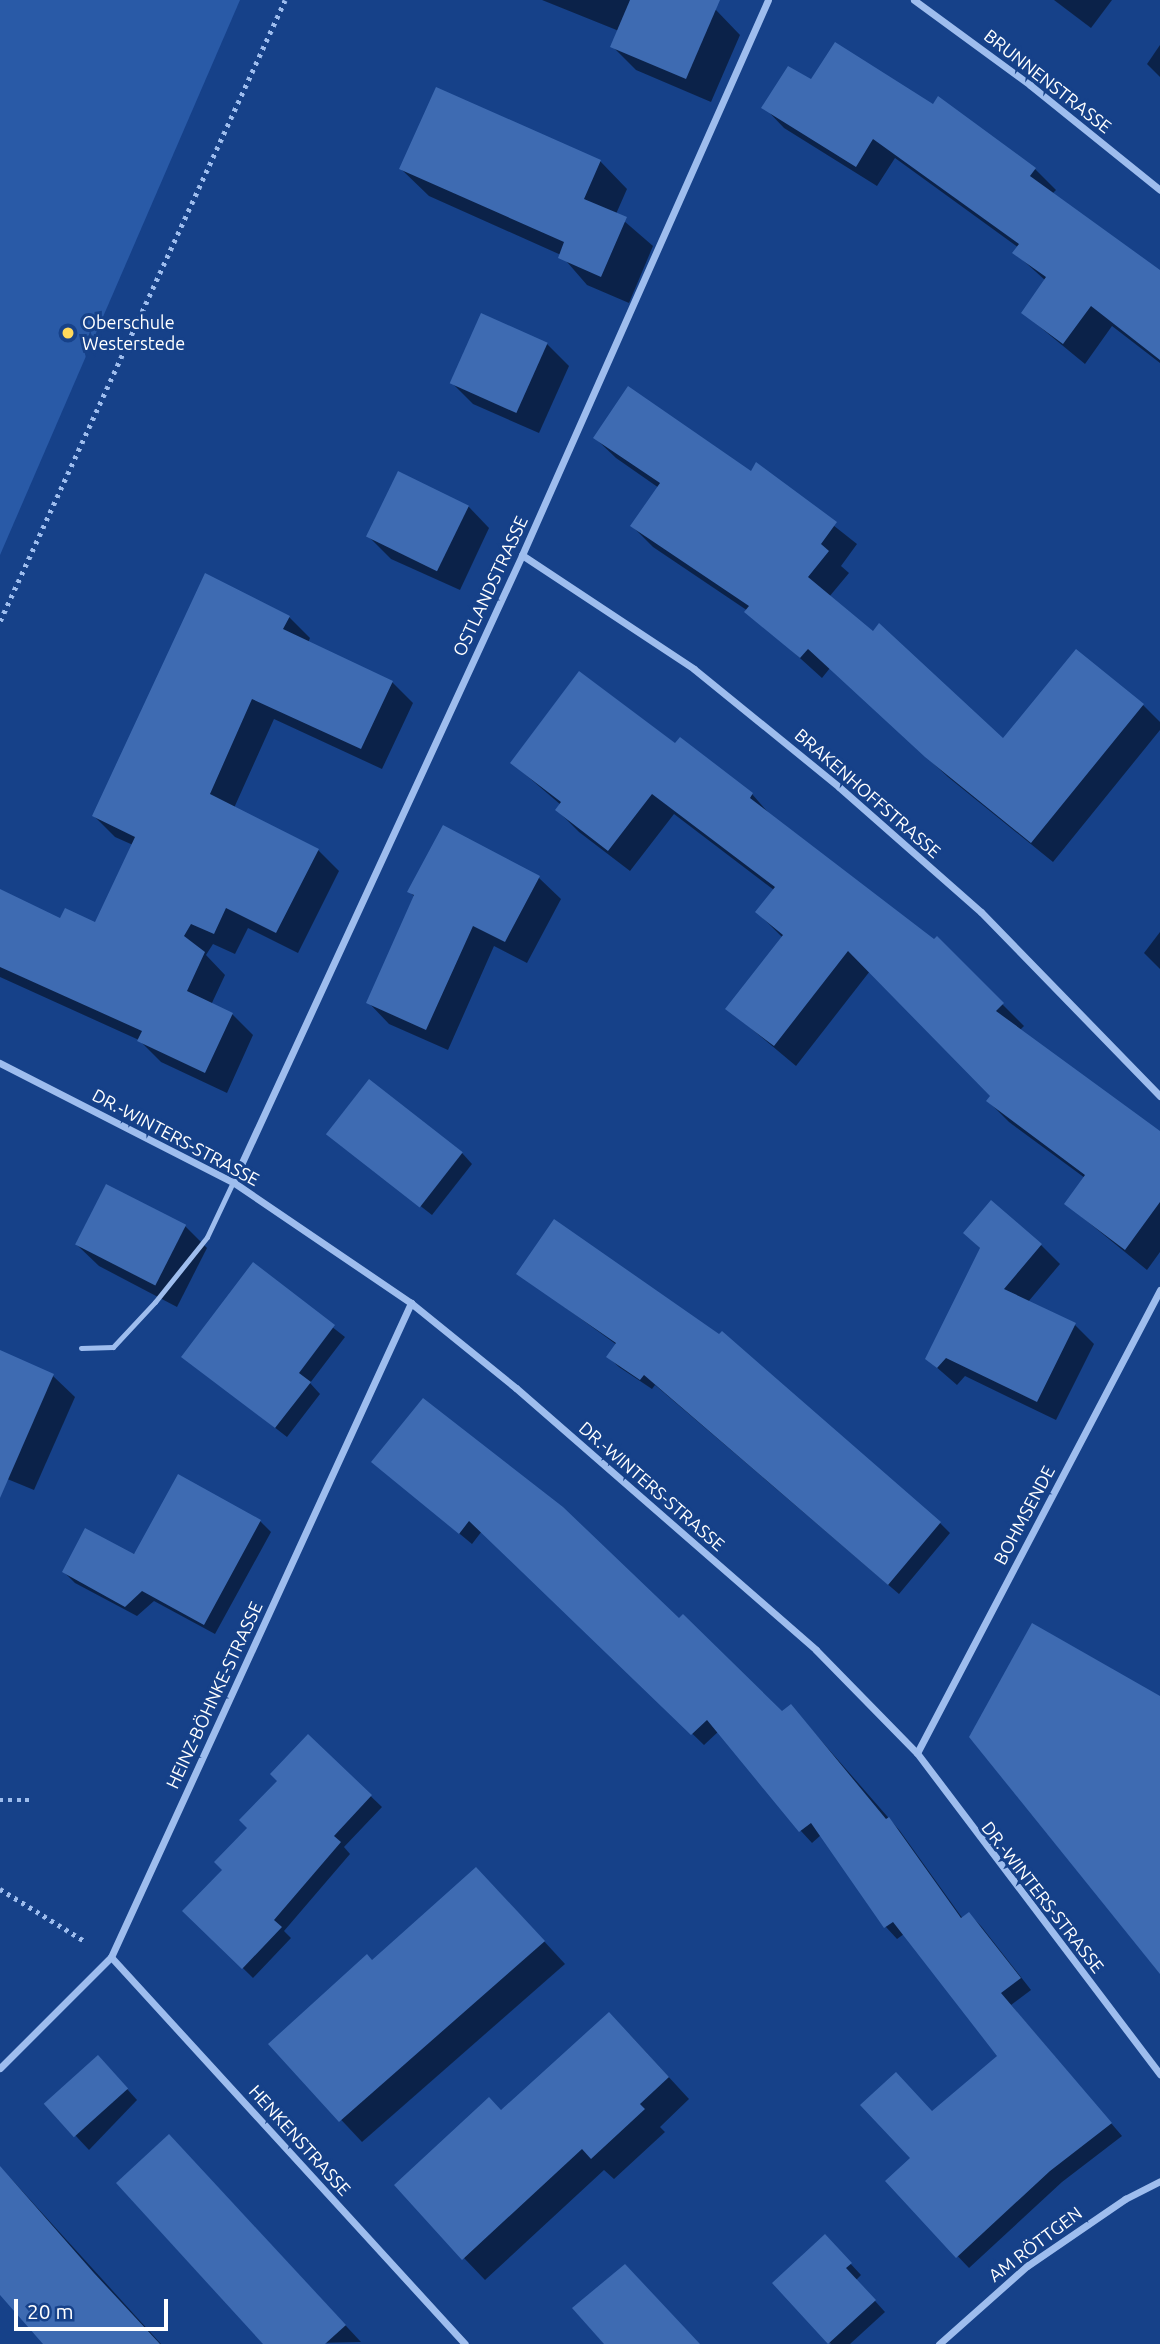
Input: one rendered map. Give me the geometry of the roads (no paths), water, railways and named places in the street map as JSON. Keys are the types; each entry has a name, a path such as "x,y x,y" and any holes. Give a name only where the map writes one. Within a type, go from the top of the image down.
{"street":[{"name":"OSTLANDSTRASSE","path":"233,1182 522,555 768,0"},
{"name":"BRUNNENSTRASSE","path":"914,0 1030,85 1160,190"},
{"name":"BRAKENHOFFSTRASSE","path":"522,555 694,669 839,787 981,912 1160,1096"},
{"name":"DR.-WINTERS-STRASSE","path":"0,1063 233,1182 411,1303 516,1388 816,1650 917,1753 1160,2074"},
{"name":"BOHMSENDE","path":"917,1753 1160,1290"},
{"name":"HEINZ-BÖHNKE-STRASSE","path":"0,2068 111,1958 411,1303"},
{"name":"HENKENSTRASSE","path":"111,1958 465,2344"},
{"name":"AM RÖTTGEN","path":"939,2344 1027,2266 1125,2199 1160,2181"}],"lane":[{"path":"81,1348 113,1348 155,1302 207,1237 233,1182"}],"place":[{"name":"Oberschule Westerstede","path":"68,333"}]}
